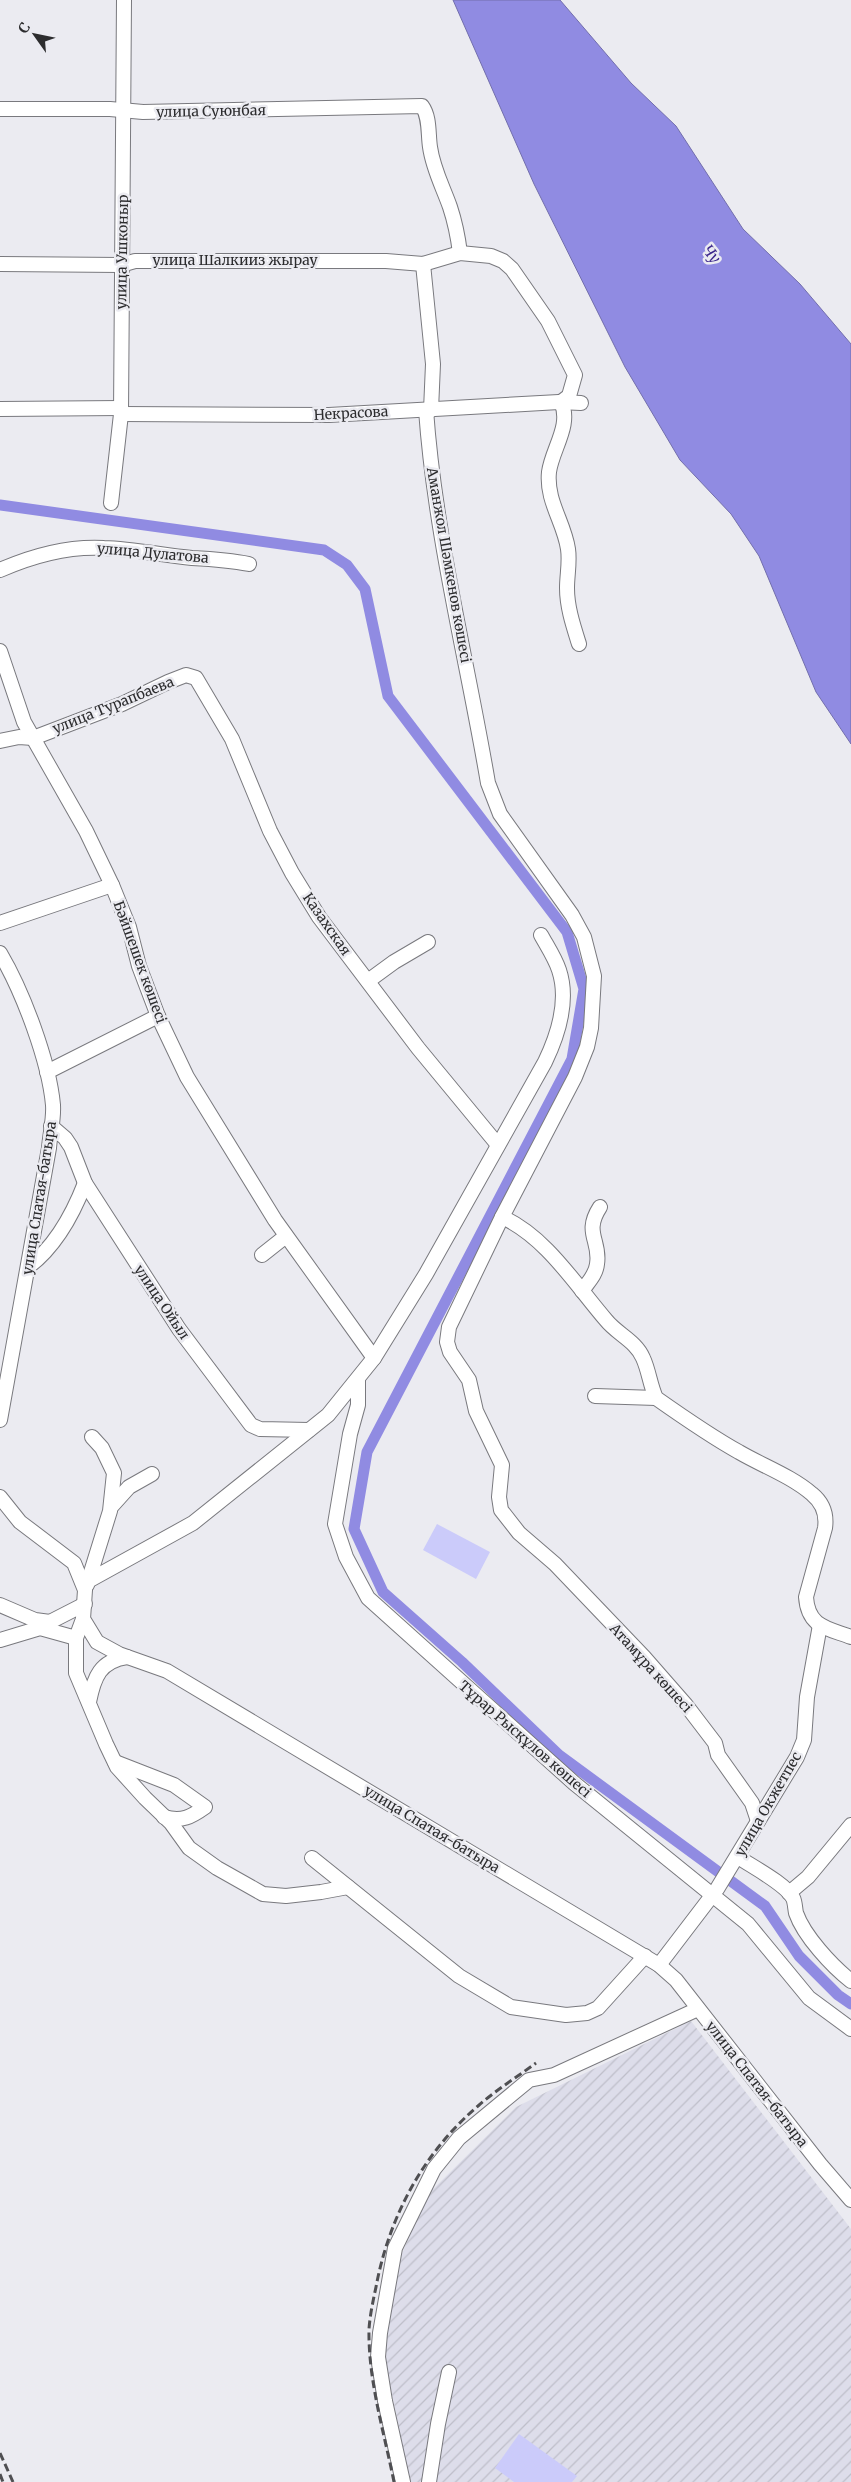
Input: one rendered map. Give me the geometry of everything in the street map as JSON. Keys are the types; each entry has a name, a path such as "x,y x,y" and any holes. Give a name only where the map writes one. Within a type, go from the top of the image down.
{"street":[{"name":"улица Ушконыр","path":"111,504 121,411 120,265 124,0"},
{"name":"улица Суюнбая","path":"0,109 123,110 144,112 422,106 427,112 430,150 439,181 450,205 465,252"},
{"name":"улица Шалкииз жырау","path":"0,264 120,265 135,260 164,260 376,261 423,264 465,252"},
{"path":"465,252 490,256 503,261 512,269 548,321 575,375 569,396 562,402 566,410 565,421 550,470 548,487 549,496 568,548 567,588 570,615 579,644"},
{"name":"Аманжол Шәмкенов көшесі","path":"423,264 433,364 429,410 430,458 488,783 500,814 572,915 584,937 594,976 591,1028 587,1047 575,1077 502,1217"},
{"name":"Некрасова","path":"0,409 329,415 562,402 581,403"},
{"name":"улица Дулатова","path":"0,570 17,562 60,550 103,548 192,558 222,558 249,564"},
{"name":"Бәйшешек көшесі","path":"0,651 24,722 86,831 112,885 129,927 139,966 158,1016 187,1077 286,1236 374,1358"},
{"name":"улица Турапбаева","path":"0,740 33,738 122,704 177,678 186,675 196,678"},
{"name":"Казахская","path":"196,678 232,739 270,831 292,873 319,916 418,1048 498,1145"},
{"path":"0,923 112,885"},
{"path":"0,1640 45,1625 86,1592 193,1523 328,1415 358,1380 374,1358 426,1274 545,1062 557,1037 560,1023 562,981 559,969 542,935"},
{"path":"368,981 394,962 428,942"},
{"name":"улица Спатая-батыра","path":"0,953 28,1015 47,1072 53,1107 28,1267 0,1420"},
{"path":"47,1072 158,1016"},
{"name":"улица Ойыл","path":"51,1126 65,1138 71,1147 85,1183 179,1330 251,1425 260,1429 309,1430"},
{"path":"28,1267 44,1255 58,1236 85,1183"},
{"path":"582,1291 595,1273 598,1262 592,1235 593,1222 600,1207"},
{"path":"502,1217 525,1229 582,1291 607,1322 636,1347 644,1358 650,1386 656,1398 739,1452 813,1494 823,1506 826,1528 806,1597 810,1617 820,1625 851,1637"},
{"name":"Атамұра көшесі","path":"502,1217 449,1328 447,1342 450,1352 468,1380 476,1411 502,1465 499,1497 501,1510 519,1533 555,1564 644,1657 686,1705 716,1743 718,1755 752,1803 758,1820"},
{"path":"262,1255 286,1236"},
{"name":"Тұрар Рысқұлов көшесі","path":"358,1380 358,1405 350,1434 335,1524 346,1557 368,1598 574,1783 715,1892 748,1924 809,1998 851,2029"},
{"path":"595,1396 656,1398"},
{"path":"92,1437 102,1448 114,1473 111,1506 86,1592 84,1619 76,1638 76,1673 115,1762 189,1848 217,1868 263,1894 286,1896 321,1892 348,1886"},
{"path":"111,1506 129,1487 152,1474"},
{"path":"0,1497 20,1522 74,1563 86,1592"},
{"path":"0,1605 76,1638"},
{"name":"улица Спатая-батыра","path":"84,1619 98,1642 127,1657 167,1671 659,1965 676,1980 820,2164 851,2200"},
{"name":"улица Окжетпес","path":"659,1965 715,1892 797,1757 804,1740 807,1697 820,1625"},
{"path":"89,1702 92,1685 102,1668 114,1659 127,1657"},
{"path":"115,1762 174,1785 205,1807 191,1818 175,1820 164,1817"},
{"path":"789,1894 808,1877 851,1825"},
{"path":"312,1858 459,1976 511,2007 566,2015 587,2013 598,2008 645,1956"},
{"path":"735,1861 793,1898 796,1914 812,1939 831,1965 851,1981"},
{"path":"403,2482 385,2401 378,2357 380,2333 395,2248 434,2169 459,2138 529,2080 554,2075 698,2009"},
{"path":"429,2482 438,2424 449,2372"}],"shaded area":[{"path":"437,1524 490,1552 476,1579 423,1550"},
{"path":"691,2021 851,2229 851,2482 410,2482 383,2350 392,2278 426,2196 516,2107"},
{"path":"519,2434 577,2476 572,2482 514,2482 495,2468"}],"water":[{"name":"Чу","path":"453,0 560,0 631,83 676,126 743,229 800,284 851,344 851,744 816,692 759,556 731,514 680,460 625,367 534,184"}],"waterway":[{"path":"0,505 324,550 347,565 365,589 388,696 567,932 584,989 572,1059 367,1452 354,1529 383,1592 462,1662 559,1755 765,1906 799,1956 838,1995 851,2004"}],"railway":[{"path":"394,2482 381,2425 369,2348 371,2313 382,2261 390,2236 399,2211 411,2188 441,2144 458,2124 485,2100 536,2063"},
{"path":"0,2453 13,2482"},
{"path":"0,2474 3,2482"}]}
